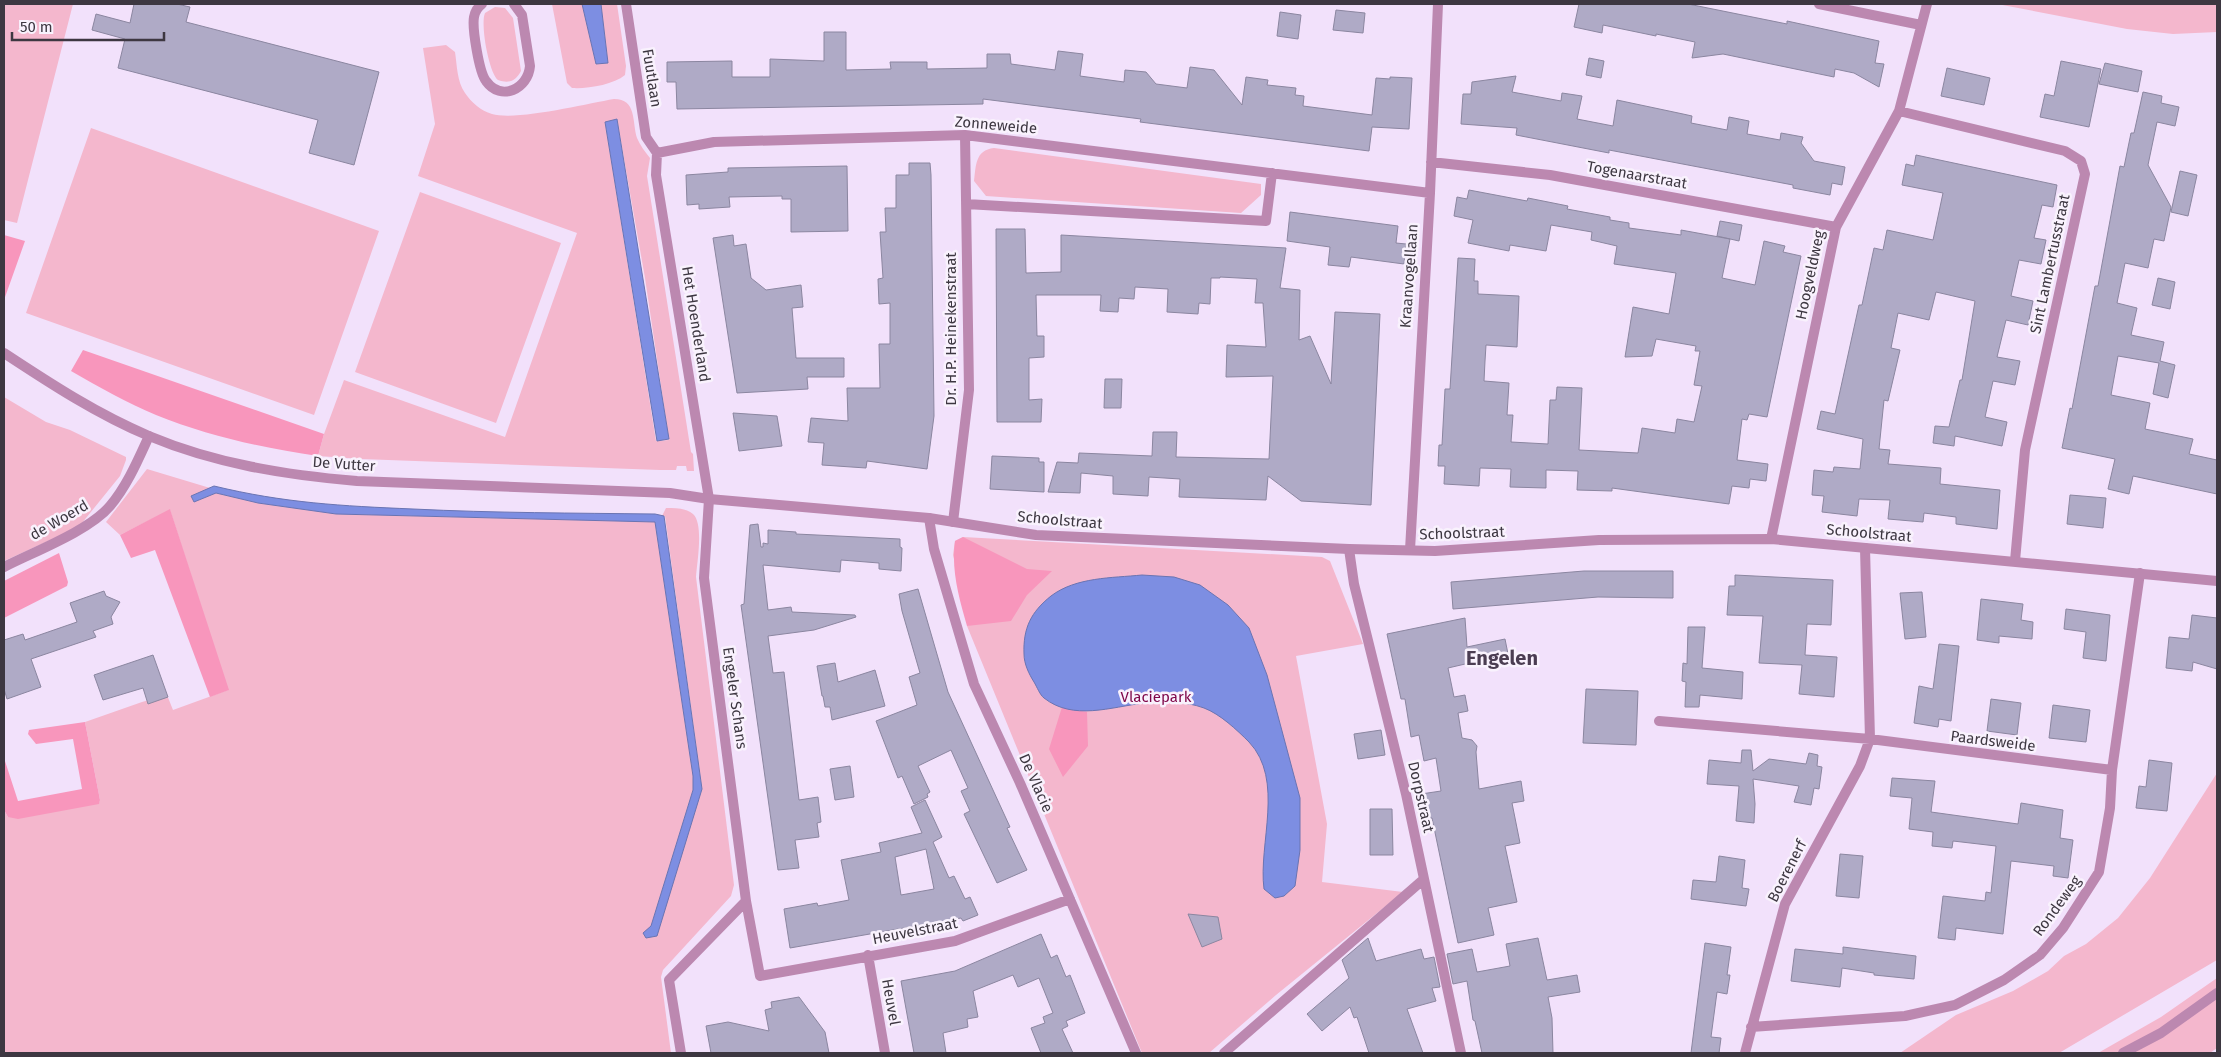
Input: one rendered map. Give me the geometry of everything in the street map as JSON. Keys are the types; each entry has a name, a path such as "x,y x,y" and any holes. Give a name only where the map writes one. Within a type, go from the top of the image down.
{"street":[{"path":"482,4 474,14 474,24 483,76 494,89 510,91 525,83 530,66 522,15 514,4"},
{"name":"Fuutlaan","path":"626,4 646,137 657,153"},
{"name":"Kraanvogellaan","path":"1410,550 1430,193 1438,4"},
{"path":"1819,4 1921,25"},
{"name":"Hoogveldweg","path":"1772,539 1836,227 1898,111 1927,4"},
{"name":"Sint Lambertusstraat","path":"1898,111 2065,151 2081,161 2085,174 2026,450 2015,561"},
{"name":"Zonneweide","path":"657,153 714,142 964,135 1430,193"},
{"name":"Dr. H.P. Heinekenstraat","path":"953,522 969,390 964,135"},
{"name":"Het Hoenderland","path":"657,153 656,175 709,499"},
{"name":"Togenaarstraat","path":"1431,162 1550,175 1836,227"},
{"path":"966,204 1266,221 1272,173"},
{"name":"De Vutter","path":"4,353 90,407 149,436 234,464 311,478 670,493 709,499"},
{"name":"de Woerd","path":"4,567 84,526 109,507 126,483 149,436"},
{"name":"Schoolstraat","path":"709,499 930,518 1036,535 1435,551 1598,540 1772,539 2217,581"},
{"name":"Engeler Schans","path":"709,499 704,578 746,901 760,976"},
{"name":"De Vlacie","path":"930,518 934,550 974,684 1136,1053"},
{"name":"Boerenerf","path":"1745,1053 1785,904 1860,766 1870,740 1865,548"},
{"name":"Dorpstraat","path":"1348,549 1354,584 1406,794 1461,1053"},
{"name":"Rondeweg","path":"1751,1027 1905,1016 1955,1005 2004,980 2040,955 2063,928 2099,872 2110,808 2112,770 2140,574"},
{"path":"1659,721 1870,740"},
{"name":"Paardsweide","path":"1870,740 2112,770"},
{"path":"1224,1053 1424,879"},
{"name":"Heuvelstraat","path":"760,976 868,955 955,941 1070,899"},
{"path":"681,1053 669,980 746,901"},
{"name":"Heuvel","path":"868,955 885,1053"},
{"path":"2123,1053 2161,1034 2217,993"}],"green space":[{"path":"4,4 73,4 17,223 4,220"},
{"path":"552,4 582,4 596,64 608,63 601,4 617,4 626,66 625,75 600,86 572,88 567,83"},
{"path":"1997,4 2217,4 2217,32 2173,34 2127,29"},
{"path":"495,7 505,8 513,18 521,71 517,77 509,82 498,80 495,76 486,48 485,13"},
{"path":"446,45 455,52 462,89 477,106 492,114 503,116 534,114 614,99 627,103 630,107 637,138 650,158 647,176 691,452 693,454 694,471 687,471 686,466 677,466 676,470 660,470 318,456 344,380 505,437 577,233 418,176 435,124 423,48","holes":["617,119 645,278 669,440 656,441 605,122"]},
{"path":"91,128 379,231 314,415 26,313"},
{"path":"994,148 1261,184 1261,195 1241,213 986,196 974,181 975,170 980,155 988,149"},
{"path":"420,192 561,243 496,423 355,372"},
{"path":"4,397 46,422 70,430 126,457 126,460 120,476 82,523 68,532 4,561"},
{"path":"147,469 210,488 191,496 194,502 216,493 258,503 336,514 655,522 693,776 693,790 651,926 646,932 646,938 656,936 702,789 665,516 662,516 666,508 684,509 693,514 699,534 696,577 734,885 731,896 663,970 661,977 671,1053 4,1053 4,810 8,817 99,803 85,722 167,695 173,710 228,690 170,510 120,535 106,522"},
{"name":"Vlaciepark","path":"963,537 1322,557 1330,561 1363,644 1296,656 1327,824 1322,882 1403,892 1276,995 1209,1053 1142,1053 967,626 970,625 953,555 955,541"},
{"path":"2217,773 2217,960 2059,1053 1900,1053 1956,1015 2013,991 2048,971 2064,956 2086,944 2118,918 2150,878"},
{"path":"2217,978 2217,1048 2210,1053 2098,1053 2161,1017"}],"shaded area":[{"path":"4,235 25,241 4,300"},
{"path":"83,350 324,434 318,456 256,445 216,435 145,410 71,371"},
{"path":"170,509 229,690 210,697 155,550 131,558 120,535"},
{"path":"963,537 1027,569 1052,571 1027,595 1011,621 967,626 954,563 955,541"},
{"path":"59,553 68,582 67,586 4,618 4,581"},
{"path":"1062,707 1087,712 1088,746 1063,777 1049,749"},
{"path":"85,722 100,800 99,804 18,819 8,817 4,810 4,758 18,801 82,789 73,739 36,744 28,734 29,730"}],"water":[{"path":"582,4 601,4 608,63 596,64"},
{"path":"617,119 669,439 657,441 605,122"},
{"path":"214,486 289,500 362,507 534,513 655,514 664,516 702,789 657,936 646,938 643,933 651,926 693,790 693,776 655,522 336,514 258,503 216,493 194,502 191,496"},
{"path":"1142,575 1174,577 1200,585 1228,605 1249,628 1267,675 1300,798 1300,850 1295,886 1284,896 1275,898 1264,889 1264,852 1268,813 1266,775 1260,757 1249,742 1234,728 1222,718 1204,708 1182,703 1151,702 1092,711 1067,709 1055,705 1043,697 1029,672 1024,654 1025,636 1033,615 1044,602 1072,585 1107,578"}],"building":[{"path":"134,4 177,4 190,7 186,22 379,72 354,165 309,153 318,120 118,68 125,39 92,30 96,14 130,23"},
{"path":"1579,4 1688,4 1787,24 1787,21 1879,41 1875,63 1884,64 1879,87 1854,73 1835,69 1834,77 1723,54 1692,58 1695,42 1603,25 1602,33 1574,27"},
{"path":"1336,10 1365,13 1363,33 1333,30"},
{"path":"1280,12 1301,15 1298,39 1277,36"},
{"path":"824,32 846,32 846,70 891,69 890,62 927,62 927,69 987,68 987,54 1010,54 1011,64 1055,70 1058,51 1083,54 1080,76 1124,82 1125,70 1146,72 1156,84 1187,88 1190,67 1214,70 1242,105 1246,77 1268,80 1267,85 1296,88 1295,95 1304,96 1303,106 1372,115 1376,78 1412,78 1409,129 1372,127 1369,151 1140,122 1141,119 983,99 983,104 677,109 676,82 667,82 667,62 732,61 732,77 770,77 770,59 824,61"},
{"path":"1589,58 1604,61 1601,78 1586,75"},
{"path":"2061,61 2101,69 2089,127 2040,117 2045,94 2054,96"},
{"path":"2105,63 2142,71 2138,92 2099,84"},
{"path":"1947,68 1990,78 1984,105 1941,96"},
{"path":"1516,76 1512,92 1561,101 1562,93 1582,96 1577,119 1613,126 1617,100 1692,116 1691,123 1727,130 1729,117 1749,121 1747,134 1780,140 1781,133 1803,137 1801,143 1814,161 1845,167 1842,185 1832,183 1830,195 1793,188 1793,185 1609,150 1609,153 1516,135 1517,128 1461,124 1463,94 1471,94 1472,82"},
{"path":"2143,92 2162,96 2161,103 2179,107 2175,126 2157,122 2148,165 2171,207 2164,241 2154,239 2148,268 2125,263 2117,303 2137,308 2131,335 2164,342 2160,361 2175,365 2168,398 2153,394 2159,363 2118,356 2111,395 2150,403 2145,429 2193,439 2189,454 2217,460 2217,494 2133,476 2129,494 2108,489 2115,459 2062,448 2070,408 2072,409 2095,286 2098,286 2120,166 2124,167 2131,133 2134,133"},
{"path":"1916,155 2057,185 2053,207 2042,205 2034,238 2046,240 2041,264 2019,260 2011,296 2033,301 2028,325 2006,320 1997,357 2020,361 2015,385 1993,381 1985,417 2007,422 2002,446 1955,436 1954,446 1933,443 1935,426 1949,427 1960,380 1962,380 1975,301 1936,292 1929,320 1898,313 1891,348 1900,350 1888,401 1884,400 1879,449 1890,450 1888,464 1941,468 1940,484 2000,490 1997,529 1956,524 1956,517 1924,513 1923,522 1888,519 1890,500 1859,499 1857,516 1822,512 1824,496 1812,495 1814,470 1833,472 1834,467 1860,469 1863,439 1817,429 1821,411 1835,414 1859,305 1862,305 1874,248 1883,250 1887,230 1933,240 1943,193 1902,185 1906,164 1914,166"},
{"path":"909,163 930,163 931,175 934,416 927,469 867,461 866,468 822,465 824,443 808,442 811,418 848,421 847,388 880,388 879,344 890,344 890,303 879,304 878,279 883,278 880,232 886,232 885,208 896,208 896,175 909,175"},
{"path":"847,166 848,231 791,232 791,199 782,199 782,196 729,197 730,207 699,209 699,204 687,205 686,175 728,172 728,168"},
{"path":"2180,171 2197,175 2188,216 2171,212"},
{"path":"1469,190 1527,201 1528,198 1568,206 1567,209 1610,217 1610,220 1629,223 1629,228 1681,235 1681,230 1730,239 1722,278 1755,285 1764,241 1785,246 1783,252 1801,256 1767,417 1749,414 1747,420 1742,419 1737,460 1768,464 1766,481 1750,479 1749,488 1732,486 1729,504 1612,488 1612,491 1577,490 1578,471 1546,470 1546,488 1510,487 1511,469 1480,468 1479,486 1444,484 1445,466 1438,466 1439,445 1442,445 1445,389 1450,389 1458,258 1475,259 1474,281 1478,281 1478,294 1519,296 1517,347 1486,345 1485,361 1484,381 1509,383 1507,415 1513,415 1511,442 1548,444 1550,400 1556,400 1557,387 1582,388 1579,450 1638,453 1642,428 1675,433 1677,419 1694,422 1702,386 1694,385 1700,351 1695,351 1696,346 1656,339 1652,356 1625,357 1633,307 1669,314 1676,273 1614,264 1617,246 1591,240 1592,232 1551,225 1546,251 1510,245 1509,251 1468,243 1473,220 1454,216 1457,197 1467,199"},
{"path":"1290,212 1398,226 1396,243 1406,244 1404,264 1351,257 1349,267 1328,265 1330,247 1287,241"},
{"path":"1720,221 1742,225 1739,241 1717,236"},
{"path":"996,229 1025,229 1026,273 1061,272 1061,235 1286,248 1280,288 1300,290 1299,340 1310,336 1331,384 1335,312 1380,314 1371,505 1301,501 1268,476 1266,500 1179,497 1180,479 1149,477 1148,496 1113,494 1113,476 1081,473 1080,493 1048,492 1057,462 1078,463 1079,453 1152,456 1153,432 1177,432 1176,457 1269,459 1273,376 1226,377 1227,345 1266,347 1263,303 1255,303 1257,279 1220,277 1211,278 1210,304 1199,303 1198,314 1167,312 1168,289 1135,287 1134,299 1119,298 1118,312 1100,311 1101,295 1036,295 1037,336 1044,336 1044,357 1029,358 1029,400 1042,399 1041,422 997,422"},
{"path":"733,235 734,246 746,244 751,278 766,290 801,285 803,307 792,308 796,358 844,358 844,377 807,377 808,389 737,393 713,238"},
{"path":"2158,278 2175,282 2170,309 2152,305"},
{"path":"1105,379 1122,379 1121,408 1104,408"},
{"path":"733,413 777,416 782,446 739,451"},
{"path":"992,456 1039,458 1039,462 1044,462 1044,492 990,489"},
{"path":"2070,495 2106,498 2103,528 2067,524"},
{"path":"758,524 761,547 763,547 763,543 768,544 768,530 796,532 796,534 900,539 900,547 902,548 901,571 879,569 879,563 841,560 840,572 763,565 768,610 791,607 792,612 855,615 856,617 814,630 768,636 773,673 784,672 799,800 818,797 821,822 817,823 819,837 795,840 799,868 778,870 741,605 744,604 750,525"},
{"path":"1584,571 1673,571 1673,598 1598,597 1453,609 1451,582"},
{"path":"1735,575 1833,580 1831,625 1807,624 1805,655 1837,657 1834,697 1799,694 1802,665 1759,663 1763,616 1727,615 1729,586 1735,586"},
{"path":"918,589 948,692 1010,827 1007,828 1027,870 997,883 964,814 970,811 961,791 968,788 951,750 918,766 930,792 927,794 928,797 914,804 902,776 898,778 876,721 917,705 909,677 920,673 899,594"},
{"path":"104,591 106,596 120,602 111,617 113,624 93,631 96,637 31,659 41,687 7,699 4,689 4,640 23,634 25,640 77,622 70,603"},
{"path":"1922,592 1926,637 1905,639 1900,593"},
{"path":"1981,599 2023,604 2021,620 2033,622 2032,639 1999,636 1999,643 1977,640"},
{"path":"2066,609 2110,615 2106,661 2083,658 2086,632 2064,629"},
{"path":"2192,615 2217,618 2217,669 2193,662 2192,671 2166,668 2169,637 2189,639"},
{"path":"1465,618 1467,647 1505,639 1508,654 1448,668 1454,697 1465,695 1468,711 1458,713 1462,738 1472,740 1477,746 1479,789 1521,781 1524,801 1512,803 1520,843 1505,846 1517,902 1488,908 1494,935 1458,943 1432,818 1425,819 1421,794 1441,791 1436,758 1424,761 1419,735 1411,737 1405,699 1401,699 1387,634"},
{"path":"1688,627 1705,627 1702,668 1743,672 1742,699 1700,695 1699,707 1685,707 1686,682 1682,681 1683,663 1687,664"},
{"path":"1939,644 1959,646 1951,721 1939,719 1938,727 1914,723 1919,686 1933,689"},
{"path":"153,655 168,697 148,704 143,688 103,700 94,675"},
{"path":"835,663 838,682 875,670 885,706 832,720 830,707 825,707 817,666"},
{"path":"1586,689 1638,691 1636,745 1583,743"},
{"path":"1991,699 2021,703 2017,735 1987,731"},
{"path":"2053,705 2090,710 2086,742 2049,738"},
{"path":"1381,730 1385,755 1358,759 1354,734"},
{"path":"1742,750 1751,750 1753,771 1769,759 1806,764 1809,753 1818,755 1817,766 1822,767 1819,789 1814,788 1811,805 1794,802 1799,786 1753,779 1754,823 1736,821 1739,786 1707,784 1709,760 1741,763"},
{"path":"2149,760 2172,763 2167,811 2136,808 2139,786 2146,787"},
{"path":"850,766 854,797 835,800 830,769"},
{"path":"1892,778 1935,781 1931,812 2018,824 2021,803 2063,810 2060,838 2073,840 2068,878 2053,876 2054,866 2011,861 2003,934 1956,928 1955,940 1938,938 1943,896 1985,901 1986,892 1991,893 1996,846 1953,841 1952,848 1932,846 1933,832 1909,829 1912,798 1890,796"},
{"path":"925,800 942,837 933,842 949,878 954,876 965,899 970,897 978,915 963,921 961,918 790,948 784,909 817,903 818,906 849,900 841,860 881,852 879,843 922,833 911,807","holes":["926,849 934,889 901,895 895,857"]},
{"path":"1370,809 1392,809 1393,855 1370,855"},
{"path":"1840,854 1863,856 1859,898 1836,896"},
{"path":"1719,856 1745,860 1742,888 1749,889 1746,906 1691,899 1693,880 1716,882"},
{"path":"1188,914 1218,917 1222,939 1202,947"},
{"path":"1041,934 1051,958 1057,955 1066,977 1070,975 1085,1013 1066,1021 1068,1026 1062,1029 1073,1053 1041,1053 1031,1028 1045,1023 1043,1017 1053,1013 1039,978 1018,987 1013,975 973,991 978,1017 967,1019 968,1027 943,1033 946,1053 914,1053 901,981 955,971"},
{"path":"1368,938 1376,961 1421,949 1424,959 1434,957 1440,987 1432,988 1436,1001 1407,1009 1423,1053 1369,1053 1357,1017 1354,1018 1350,1007 1322,1031 1307,1014 1349,978 1342,960"},
{"path":"1538,938 1547,980 1577,975 1580,992 1548,997 1552,1018 1553,1053 1482,1053 1475,1021 1473,1020 1467,981 1453,984 1447,954 1472,949 1477,972 1510,966 1506,944"},
{"path":"1705,943 1731,947 1727,975 1730,975 1727,994 1717,992 1711,1037 1721,1038 1719,1053 1691,1053"},
{"path":"1843,947 1916,956 1914,979 1874,975 1874,973 1842,968 1840,987 1791,981 1795,949 1843,954"},
{"path":"799,997 825,1032 829,1053 711,1053 706,1026 728,1022 769,1031 765,1010 772,1008 771,1002"}],"district":[{"name":"Engelen","path":"1502,658"}]}
